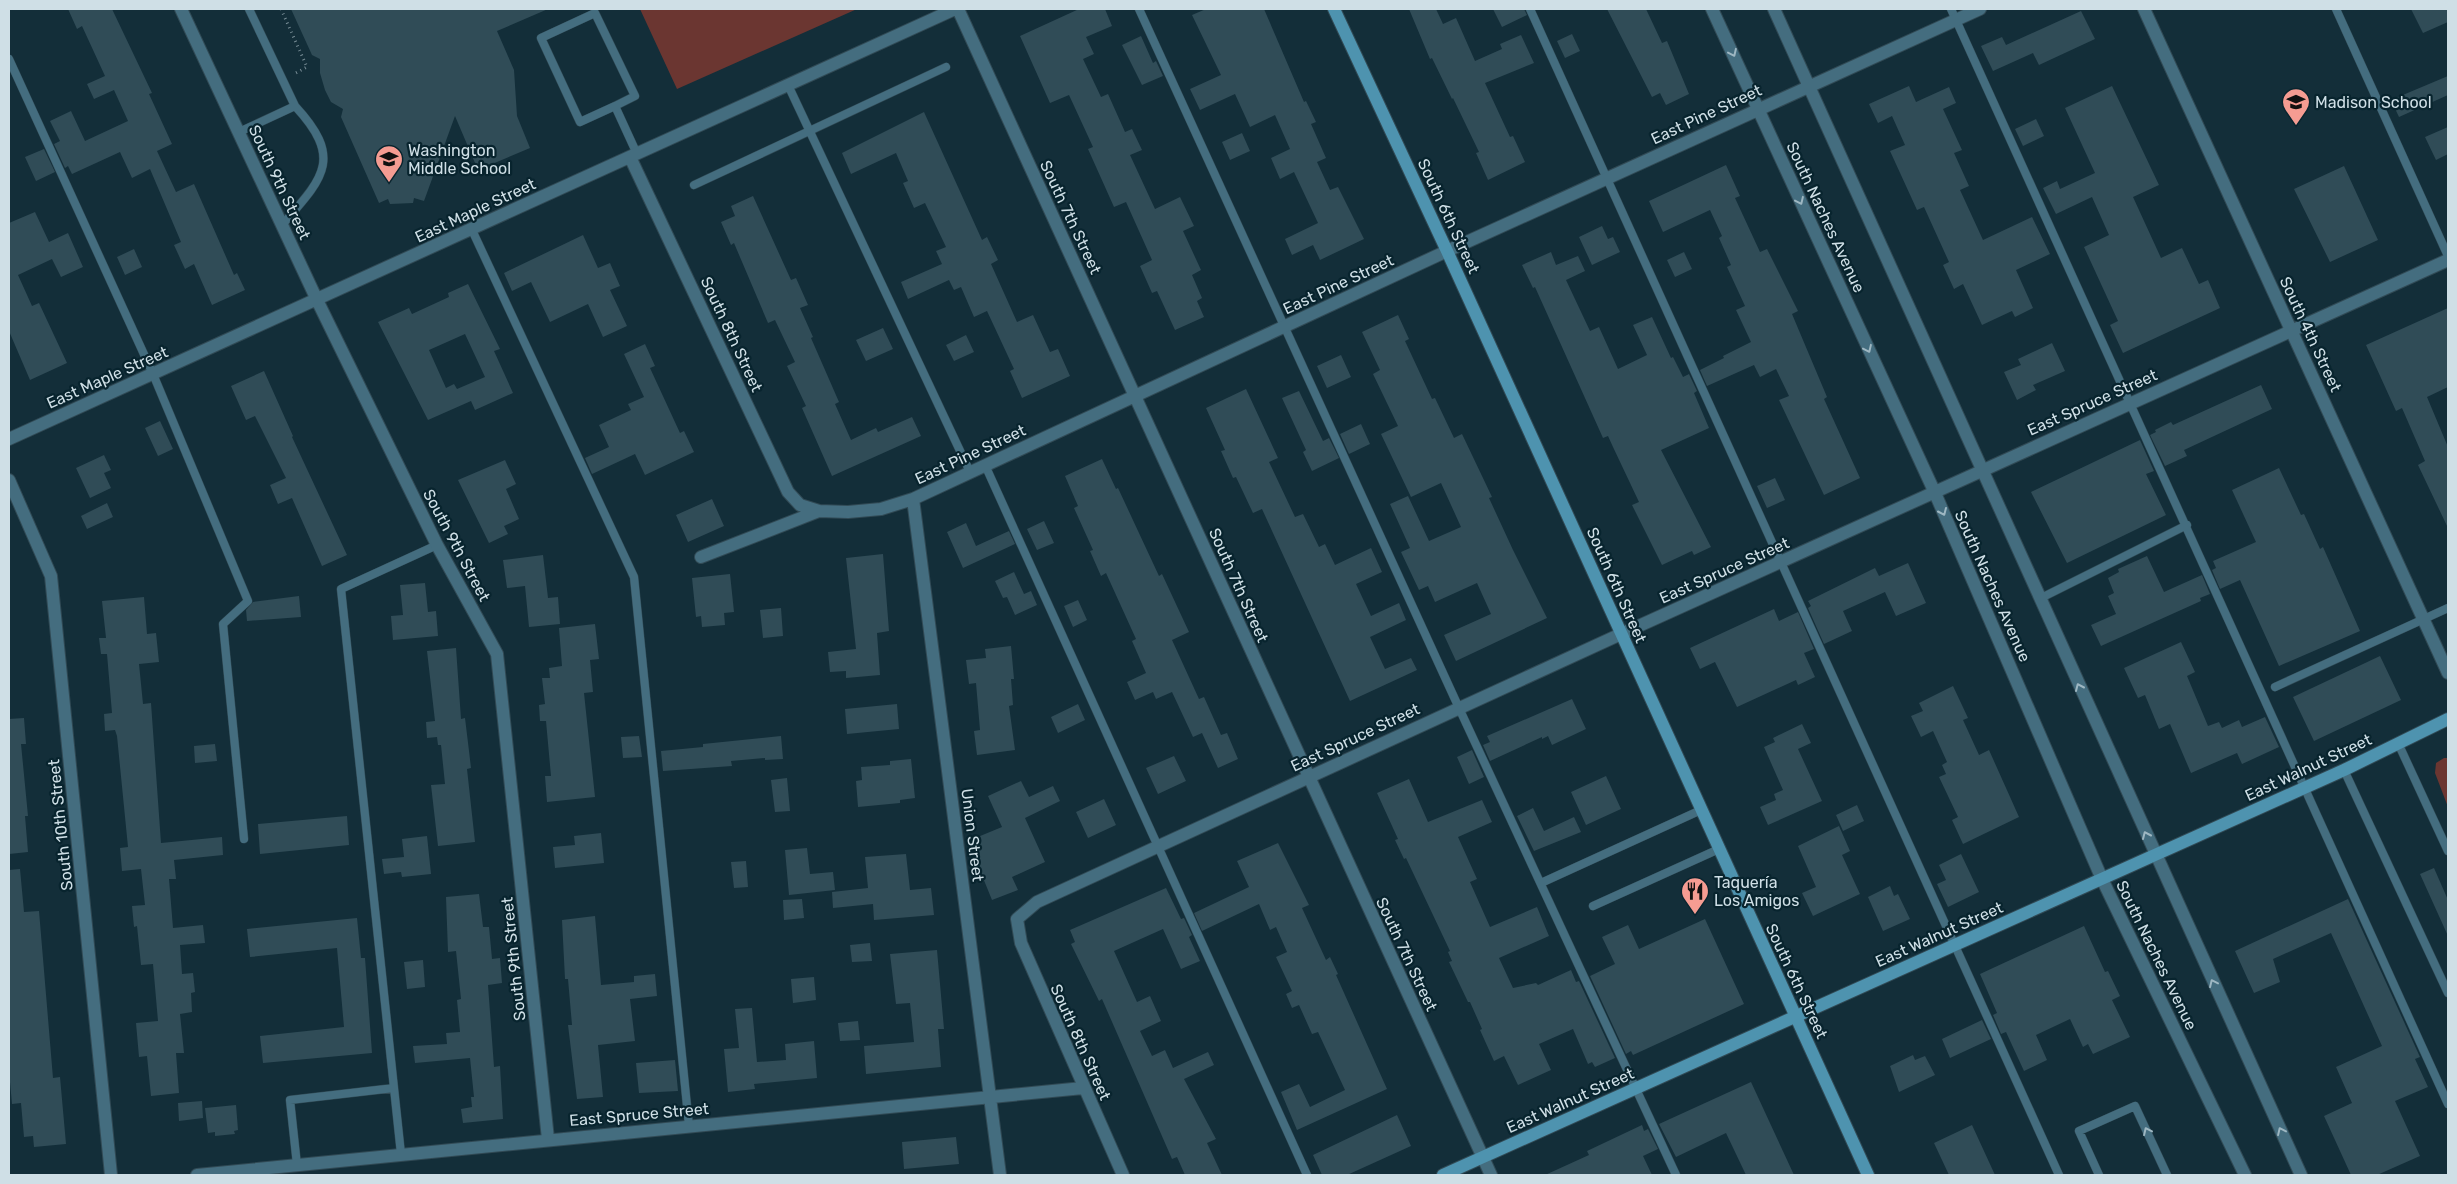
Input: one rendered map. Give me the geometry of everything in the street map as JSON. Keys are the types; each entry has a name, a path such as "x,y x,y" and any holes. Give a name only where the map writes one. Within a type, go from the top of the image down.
{"street":[{"name":"South 9th Street","path":"181,9 317,300 438,545 497,654 548,1139"},
{"name":"East Maple Street","path":"9,440 956,9"},
{"name":"South 7th Street","path":"956,9 1136,395 1491,1175"},
{"name":"South 6th Street","path":"1334,9 1447,251 1868,1175"},
{"name":"South Naches Avenue","path":"1712,9 1935,493 2102,879 2245,1175"},
{"path":"1774,9 1981,471 2301,1175"},
{"name":"East Pine Street","path":"701,556 819,511 848,512 881,509 913,499 1284,326 1809,86 1954,14 1980,9"},
{"name":"South 4th Street","path":"2144,9 2448,673"},
{"name":"South 8th Street","path":"634,156 788,492 800,505 819,511"},
{"name":"East Spruce Street","path":"1017,919 1037,902 1308,776 1935,493 2448,258"},
{"name":"South 10th Street","path":"9,480 51,576 111,1175"},
{"name":"Union Street","path":"913,499 1000,1175"},
{"name":"East Walnut Street","path":"1443,1175 2102,879 2304,786 2344,770 2448,719"},
{"name":"South 8th Street","path":"1017,919 1021,943 1083,1088 1123,1175"},
{"name":"East Spruce Street","path":"197,1175 263,1172 297,1165 548,1139 1083,1088"}],"lane":[{"path":"250,9 295,106 313,125 322,142 324,156 321,173 312,191 282,225"},
{"path":"1139,9 1458,708 1676,1175"},
{"path":"1530,9 2059,1175"},
{"path":"2336,9 2448,258"},
{"path":"595,13 635,96 615,106 580,122 540,38 595,13"},
{"path":"1954,14 2448,1104"},
{"path":"9,59 153,374 248,601 223,624 244,839"},
{"path":"694,185 946,67"},
{"path":"788,85 970,472"},
{"path":"239,132 295,106"},
{"path":"615,106 634,156"},
{"path":"472,230 634,577 689,1126"},
{"path":"985,465 1306,1175"},
{"path":"2039,599 2186,525"},
{"path":"402,1154 341,589 438,545"},
{"path":"2275,687 2448,608"},
{"path":"2398,743 2448,851"},
{"path":"2344,770 2448,993"},
{"path":"1541,883 1702,810"},
{"path":"1593,906 1719,849"},
{"path":"297,1165 290,1100 394,1088"},
{"path":"2100,1175 2079,1131 2135,1106 2167,1175"}],"path":[{"path":"281,9 307,67 282,79"}],"shaded area":[{"path":"640,9 857,9 677,89"},
{"path":"2444,758 2448,758 2448,807 2435,773 2436,763"}],"building":[{"path":"68,9 112,9 152,93 149,94 172,144 157,151 176,192 194,184 234,275 237,273 245,290 212,305 194,264 185,269 174,245 181,242 150,169 132,178 120,152 72,174 68,166 65,168 54,144 60,141 50,121 71,111 85,141 128,121 114,90 94,99 87,84 105,76 82,26 77,29"},
{"path":"291,9 548,9 497,31 514,70 517,116 530,148 478,170 455,116 424,201 414,198 413,203 390,204 388,199 379,203 341,117 343,109 331,102 320,73 320,59 312,55"},
{"path":"1079,9 1105,9 1112,26 1086,37 1094,54 1083,59 1101,97 1108,94 1125,132 1132,129 1142,150 1130,155 1155,209 1180,197 1194,226 1183,231 1201,270 1192,275 1202,298 1197,301 1204,317 1175,330 1157,291 1152,293 1140,266 1152,260 1126,202 1114,207 1088,149 1093,147 1069,95 1050,103 1020,36"},
{"path":"1206,9 1264,9 1304,102 1306,101 1316,122 1311,124 1326,158 1317,162 1330,190 1338,187 1364,239 1320,260 1313,245 1292,255 1285,239 1318,223 1294,172 1280,179 1271,158 1290,149 1275,115 1250,127 1235,94 1200,110 1190,89 1221,75 1192,15"},
{"path":"1409,9 1436,9 1443,24 1456,18 1475,61 1502,49 1500,44 1521,35 1534,63 1485,83 1510,137 1513,136 1525,162 1488,180 1476,153 1479,152 1432,58 1430,59"},
{"path":"1493,9 1524,9 1527,15 1502,27"},
{"path":"1607,9 1646,9 1662,43 1667,41 1689,94 1666,105 1660,93 1652,97"},
{"path":"2411,9 2448,9 2448,22 2423,33"},
{"path":"2081,11 2095,39 2039,65 2033,53 1993,71 1981,46 2002,37 2006,45"},
{"path":"1572,34 1580,51 1565,58 1557,41"},
{"path":"1141,36 1153,63 1156,61 1163,76 1142,85 1122,45"},
{"path":"2448,76 2448,95 2399,117 2391,100"},
{"path":"1909,86 1916,102 1949,87 1956,103 1943,109 1962,150 1954,153 1969,186 1960,190 1983,240 2032,217 2050,254 2016,270 2033,308 2015,317 2012,311 1982,325 1963,284 1954,289 1943,265 1949,262 1924,207 1917,210 1890,151 1905,145 1892,116 1878,123 1869,104"},
{"path":"2112,86 2159,185 2133,197 2161,258 2182,248 2199,284 2208,280 2220,308 2123,353 2110,325 2118,321 2084,247 2109,235 2092,197 2056,214 2043,188 2057,181 2060,189 2095,173 2065,108"},
{"path":"924,112 982,240 987,237 998,260 991,264 1017,322 1033,315 1050,352 1058,349 1070,376 1022,398 1010,371 1014,369 987,311 974,317 961,287 954,290 949,280 908,299 901,282 942,264 936,251 946,247 925,203 914,208 903,183 908,181 896,153 851,174 842,153"},
{"path":"2036,119 2044,136 2023,146 2015,129"},
{"path":"2448,127 2448,154 2436,160 2425,137"},
{"path":"1242,133 1250,151 1230,160 1222,142"},
{"path":"44,149 55,172 36,181 25,157"},
{"path":"1726,165 1740,196 1735,198 1760,252 1767,249 1798,311 1792,314 1827,397 1824,399 1860,478 1824,495 1779,400 1789,396 1776,369 1760,377 1754,365 1707,386 1700,370 1751,342 1736,310 1745,306 1727,267 1731,265 1719,238 1722,236 1710,210 1663,232 1649,201"},
{"path":"2344,166 2378,240 2330,262 2294,189"},
{"path":"753,196 791,280 796,278 808,305 800,308 839,402 835,404 851,440 876,428 878,432 912,417 921,436 832,476 802,408 806,406 787,366 795,362 775,320 768,323 734,243 731,245 721,222 735,216 731,206"},
{"path":"35,212 49,242 68,233 83,267 61,277 52,259 18,275 32,306 39,303 67,363 30,380 9,331 9,223"},
{"path":"1602,226 1608,239 1613,237 1620,252 1592,265 1579,237"},
{"path":"583,235 598,268 610,263 620,286 610,290 627,326 603,337 588,304 550,322 531,282 512,291 504,273"},
{"path":"134,249 142,267 125,275 117,257"},
{"path":"1551,252 1556,265 1578,256 1585,271 1566,280 1590,331 1599,327 1618,369 1647,355 1633,325 1652,317 1671,358 1673,357 1683,377 1689,374 1697,391 1694,393 1709,428 1661,450 1711,547 1694,555 1692,551 1662,565 1632,505 1639,502 1608,436 1603,438 1535,287 1533,288 1522,265"},
{"path":"1684,252 1692,269 1675,277 1667,260"},
{"path":"468,284 500,349 494,351 513,393 475,410 471,401 428,420 378,322 409,308 412,314 449,297 448,293","holes":["465,334 485,377 457,389 454,384 446,388 429,350"]},
{"path":"2448,308 2448,387 2427,397 2448,447 2448,528 2418,465 2425,461 2402,408 2396,411 2366,345"},
{"path":"1398,315 1409,339 1405,341 1432,399 1435,398 1454,438 1462,434 1492,497 1489,498 1513,550 1547,618 1456,661 1444,635 1491,614 1477,583 1435,602 1428,586 1419,590 1401,552 1410,548 1390,504 1408,496 1429,541 1461,527 1441,483 1411,497 1381,434 1398,426 1373,374 1380,370 1362,332"},
{"path":"883,328 893,349 866,361 856,340"},
{"path":"966,335 974,352 954,361 946,345"},
{"path":"2052,343 2065,371 2033,385 2036,390 2017,400 2004,372 2021,365 2018,359"},
{"path":"645,344 655,366 650,368 680,433 684,431 694,452 645,475 635,454 592,474 585,458 609,447 599,425 631,410 628,404 644,397 624,354"},
{"path":"1341,355 1351,377 1327,388 1317,366"},
{"path":"264,371 292,437 347,555 322,566 292,498 278,504 270,485 286,478 255,416 246,420 231,386"},
{"path":"2261,385 2272,409 2184,450 2187,456 2165,466 2150,435 2156,432 2155,430 2171,422 2173,425"},
{"path":"1246,389 1278,458 1269,462 1295,517 1303,514 1319,547 1325,544 1335,565 1371,548 1382,572 1356,584 1371,616 1399,603 1406,620 1370,637 1385,669 1411,658 1417,670 1350,701 1262,509 1253,513 1236,477 1233,478 1221,451 1225,450 1206,408"},
{"path":"1299,391 1323,441 1329,438 1339,458 1312,471 1303,452 1306,450 1282,398"},
{"path":"160,421 173,449 158,456 145,428"},
{"path":"1361,424 1370,444 1349,454 1340,434"},
{"path":"2140,440 2154,471 2146,474 2166,515 2067,563 2031,492"},
{"path":"104,455 111,470 104,473 111,488 90,498 76,468"},
{"path":"1102,459 1116,489 1118,488 1159,576 1162,574 1189,632 1172,640 1199,699 1204,697 1221,735 1227,733 1238,759 1218,768 1202,733 1193,737 1172,692 1156,699 1153,692 1135,700 1127,682 1146,673 1132,641 1136,639 1106,573 1101,576 1090,551 1093,550 1074,508 1078,506 1065,476"},
{"path":"505,460 516,484 506,489 519,519 504,526 508,534 489,543 458,480"},
{"path":"2279,468 2301,515 2304,514 2320,549 2323,547 2360,631 2279,666 2240,580 2220,589 2212,570 2216,568 2213,561 2256,542 2232,490"},
{"path":"1775,478 1785,500 1767,508 1757,486"},
{"path":"712,499 724,526 688,542 676,515"},
{"path":"107,503 113,517 87,529 81,516"},
{"path":"1044,521 1054,543 1037,550 1027,529"},
{"path":"966,523 976,546 1009,531 1015,544 963,568 947,532"},
{"path":"883,554 889,631 877,633 880,675 846,678 846,671 830,672 828,652 856,649 846,558"},
{"path":"543,555 548,598 558,597 560,624 529,627 525,586 507,588 503,560"},
{"path":"2147,556 2164,592 2202,575 2210,594 2200,598 2201,601 2101,646 2091,625 2116,614 2108,596 2114,593 2108,578 2119,572 2118,569"},
{"path":"1908,563 1926,603 1896,616 1885,592 1843,611 1852,631 1824,644 1808,608 1811,606 1808,601 1875,568 1879,576"},
{"path":"1014,572 1024,594 1031,591 1037,605 1015,615 1007,597 1003,598 995,581"},
{"path":"730,574 734,612 724,613 725,625 702,627 701,616 696,617 692,578"},
{"path":"425,583 428,612 436,611 438,636 393,640 391,616 403,615 400,585"},
{"path":"299,596 301,617 247,621 246,610 253,602"},
{"path":"144,597 147,634 156,633 159,662 139,664 143,704 151,703 161,843 222,837 223,855 174,860 176,879 169,879 173,928 203,925 205,943 180,945 182,974 193,973 195,992 191,993 192,1012 180,1014 184,1053 176,1053 179,1093 151,1096 147,1056 139,1057 136,1023 158,1021 153,964 141,965 137,926 134,927 132,906 145,905 141,869 122,871 120,848 128,847 117,736 115,730 105,731 104,714 112,713 107,654 101,654 99,638 106,638 102,601"},
{"path":"1078,600 1087,620 1073,627 1064,606"},
{"path":"781,608 783,636 763,638 760,610"},
{"path":"1774,609 1779,621 1798,612 1814,649 1804,653 1815,677 1798,685 1796,680 1737,707 1715,662 1700,669 1690,648"},
{"path":"595,624 599,659 590,660 593,692 584,693 595,797 547,802 545,776 551,776 546,721 540,721 539,705 545,704 542,678 550,678 549,668 562,666 559,628"},
{"path":"2181,642 2195,672 2187,676 2208,726 2219,722 2222,728 2239,720 2242,727 2265,717 2279,747 2242,764 2237,753 2191,773 2170,724 2159,729 2145,695 2138,698 2124,668"},
{"path":"1011,646 1014,679 1011,679 1013,705 1009,706 1015,750 977,755 974,731 980,730 976,683 969,684 966,660 986,658 985,649"},
{"path":"456,648 461,719 465,718 471,768 467,769 475,842 438,846 431,785 445,784 441,745 438,745 437,737 427,738 426,722 435,721 427,651"},
{"path":"2380,656 2401,700 2314,741 2293,697"},
{"path":"1953,686 1968,718 1963,720 1979,755 1989,750 2019,817 1963,844 1952,820 1958,817 1939,777 1946,774 1942,765 1947,762 1933,731 1921,737 1911,716 1923,711 1919,703"},
{"path":"1572,699 1586,729 1552,745 1548,736 1542,739 1542,737 1490,761 1483,745 1490,742 1487,736"},
{"path":"897,704 899,729 847,734 845,709"},
{"path":"1078,704 1085,720 1058,733 1051,717"},
{"path":"24,718 26,744 21,744 28,816 25,816 28,852 9,854 9,719"},
{"path":"1802,724 1811,743 1798,749 1822,801 1768,825 1760,807 1776,800 1774,794 1783,790 1764,747 1775,742 1773,738"},
{"path":"639,736 642,757 623,758 621,737"},
{"path":"781,736 783,759 765,760 765,758 731,761 732,766 663,771 661,751 703,747 703,744"},
{"path":"215,744 217,761 195,763 194,746"},
{"path":"1472,750 1484,777 1469,784 1457,757"},
{"path":"1174,756 1186,781 1158,794 1146,768"},
{"path":"911,759 915,798 900,800 900,803 858,807 856,781 862,780 861,767 890,765 890,761"},
{"path":"1606,776 1621,809 1586,825 1571,792"},
{"path":"787,778 790,811 775,812 771,780"},
{"path":"1409,779 1428,822 1482,800 1492,822 1458,837 1477,879 1470,882 1490,927 1537,907 1549,936 1499,958 1513,988 1536,983 1538,985 1571,970 1576,982 1579,981 1615,1058 1595,1067 1592,1062 1588,1064 1573,1029 1539,1044 1551,1070 1518,1085 1504,1056 1494,1061 1470,1002 1468,1002 1449,962 1452,961 1448,952 1450,951 1406,858 1404,859 1395,840 1398,839 1377,793"},
{"path":"1021,781 1029,797 1053,786 1060,801 1025,818 1045,862 1012,877 1018,890 992,900 968,841 1002,827 988,796"},
{"path":"1104,799 1116,825 1088,838 1076,812"},
{"path":"1857,805 1864,821 1843,831 1836,815"},
{"path":"1533,808 1544,831 1574,817 1581,832 1534,851 1517,816"},
{"path":"347,816 349,845 260,854 258,824"},
{"path":"1839,826 1850,851 1842,855 1860,894 1813,916 1802,893 1816,887 1798,846"},
{"path":"601,833 604,863 555,868 553,847 575,845 574,836"},
{"path":"427,836 431,874 402,877 401,872 384,874 382,859 404,857 402,839"},
{"path":"1278,843 1309,905 1302,908 1326,960 1330,957 1338,974 1336,975 1387,1089 1297,1130 1281,1092 1299,1084 1310,1107 1345,1090 1318,1032 1312,1034 1299,1005 1292,1008 1286,994 1292,991 1276,957 1287,952 1276,927 1270,930 1259,904 1202,931 1194,913 1249,887 1237,861"},
{"path":"807,848 810,874 833,872 835,890 789,895 785,850"},
{"path":"906,854 910,890 931,888 934,915 874,920 873,904 833,908 832,892 868,888 865,857"},
{"path":"1961,854 1979,892 1948,907 1937,884 1946,880 1939,865"},
{"path":"746,861 748,887 734,888 731,862"},
{"path":"2434,868 2448,900 2448,936 2420,874"},
{"path":"20,869 24,912 39,911 53,1078 60,1077 66,1144 34,1147 33,1136 24,1137 21,1103 12,1104 9,1071 9,870"},
{"path":"1890,886 1894,896 1898,894 1910,919 1883,931 1868,897"},
{"path":"1166,888 1181,919 1184,918 1192,935 1189,937 1200,961 1181,969 1163,929 1114,951 1137,1002 1150,996 1161,1021 1140,1031 1152,1056 1165,1050 1173,1068 1208,1052 1214,1065 1184,1079 1216,1139 1207,1143 1222,1175 1185,1175 1177,1157 1172,1159 1102,999 1099,1001 1071,944 1075,942 1070,930"},
{"path":"479,894 483,927 489,927 492,959 500,958 502,983 488,985 494,1067 500,1066 503,1119 463,1123 461,1109 472,1107 471,1097 474,1097 470,1058 415,1063 413,1046 447,1044 446,1033 460,1032 457,1000 461,999 456,951 448,952 446,897"},
{"path":"802,899 804,918 784,920 783,900"},
{"path":"2348,899 2420,1057 2415,1059 2428,1087 2395,1101 2420,1156 2377,1175 2351,1175 2324,1116 2352,1103 2336,1067 2382,1046 2331,933 2273,959 2280,982 2254,993 2235,951"},
{"path":"595,916 601,985 634,982 634,976 655,974 657,996 630,999 635,1041 598,1045 603,1097 577,1099 568,1025 572,1025 568,979 565,979 562,920"},
{"path":"357,918 361,958 365,958 372,1053 263,1063 260,1036 344,1027 337,948 250,957 247,929"},
{"path":"1705,919 1744,1004 1633,1055 1631,1051 1626,1054 1590,976 1615,964 1602,937 1628,925 1639,949"},
{"path":"2084,926 2105,972 2108,971 2120,996 2112,1000 2130,1037 2093,1054 2088,1044 2083,1047 2070,1019 2036,1035 2047,1060 2024,1071 2006,1032 2001,1034 1993,1015 1997,1013 1980,974"},
{"path":"870,943 872,961 852,962 850,945"},
{"path":"937,950 944,1029 938,1029 941,1067 866,1074 864,1046 914,1042 910,1003 896,1004 890,954"},
{"path":"423,960 425,987 407,989 404,962"},
{"path":"814,977 816,1000 793,1003 791,979"},
{"path":"752,1008 757,1062 786,1060 785,1044 814,1041 817,1078 754,1084 755,1089 728,1092 724,1049 739,1048 735,1009"},
{"path":"1982,1020 1991,1039 1950,1058 1942,1039"},
{"path":"858,1021 860,1040 840,1041 838,1023"},
{"path":"1913,1055 1915,1060 1925,1056 1935,1075 1899,1092 1890,1066"},
{"path":"675,1060 678,1091 639,1093 636,1063"},
{"path":"1751,1082 1794,1175 1746,1175 1726,1133 1676,1157 1659,1124"},
{"path":"202,1101 203,1118 179,1121 178,1103"},
{"path":"236,1105 238,1130 234,1131 235,1134 215,1136 215,1132 208,1133 205,1108"},
{"path":"1397,1115 1411,1146 1347,1175 1322,1175 1313,1155"},
{"path":"1642,1125 1644,1131 1648,1129 1658,1149 1643,1156 1652,1175 1545,1175 1589,1155 1587,1151"},
{"path":"1972,1125 1995,1175 1949,1175 1934,1143"},
{"path":"956,1137 959,1164 904,1169 902,1142"}],"place":[{"name":"Madison School","path":"2296,126"},
{"name":"Washington Middle School","path":"389,183"},
{"name":"Taquería Los Amigos","path":"1695,915"}]}
